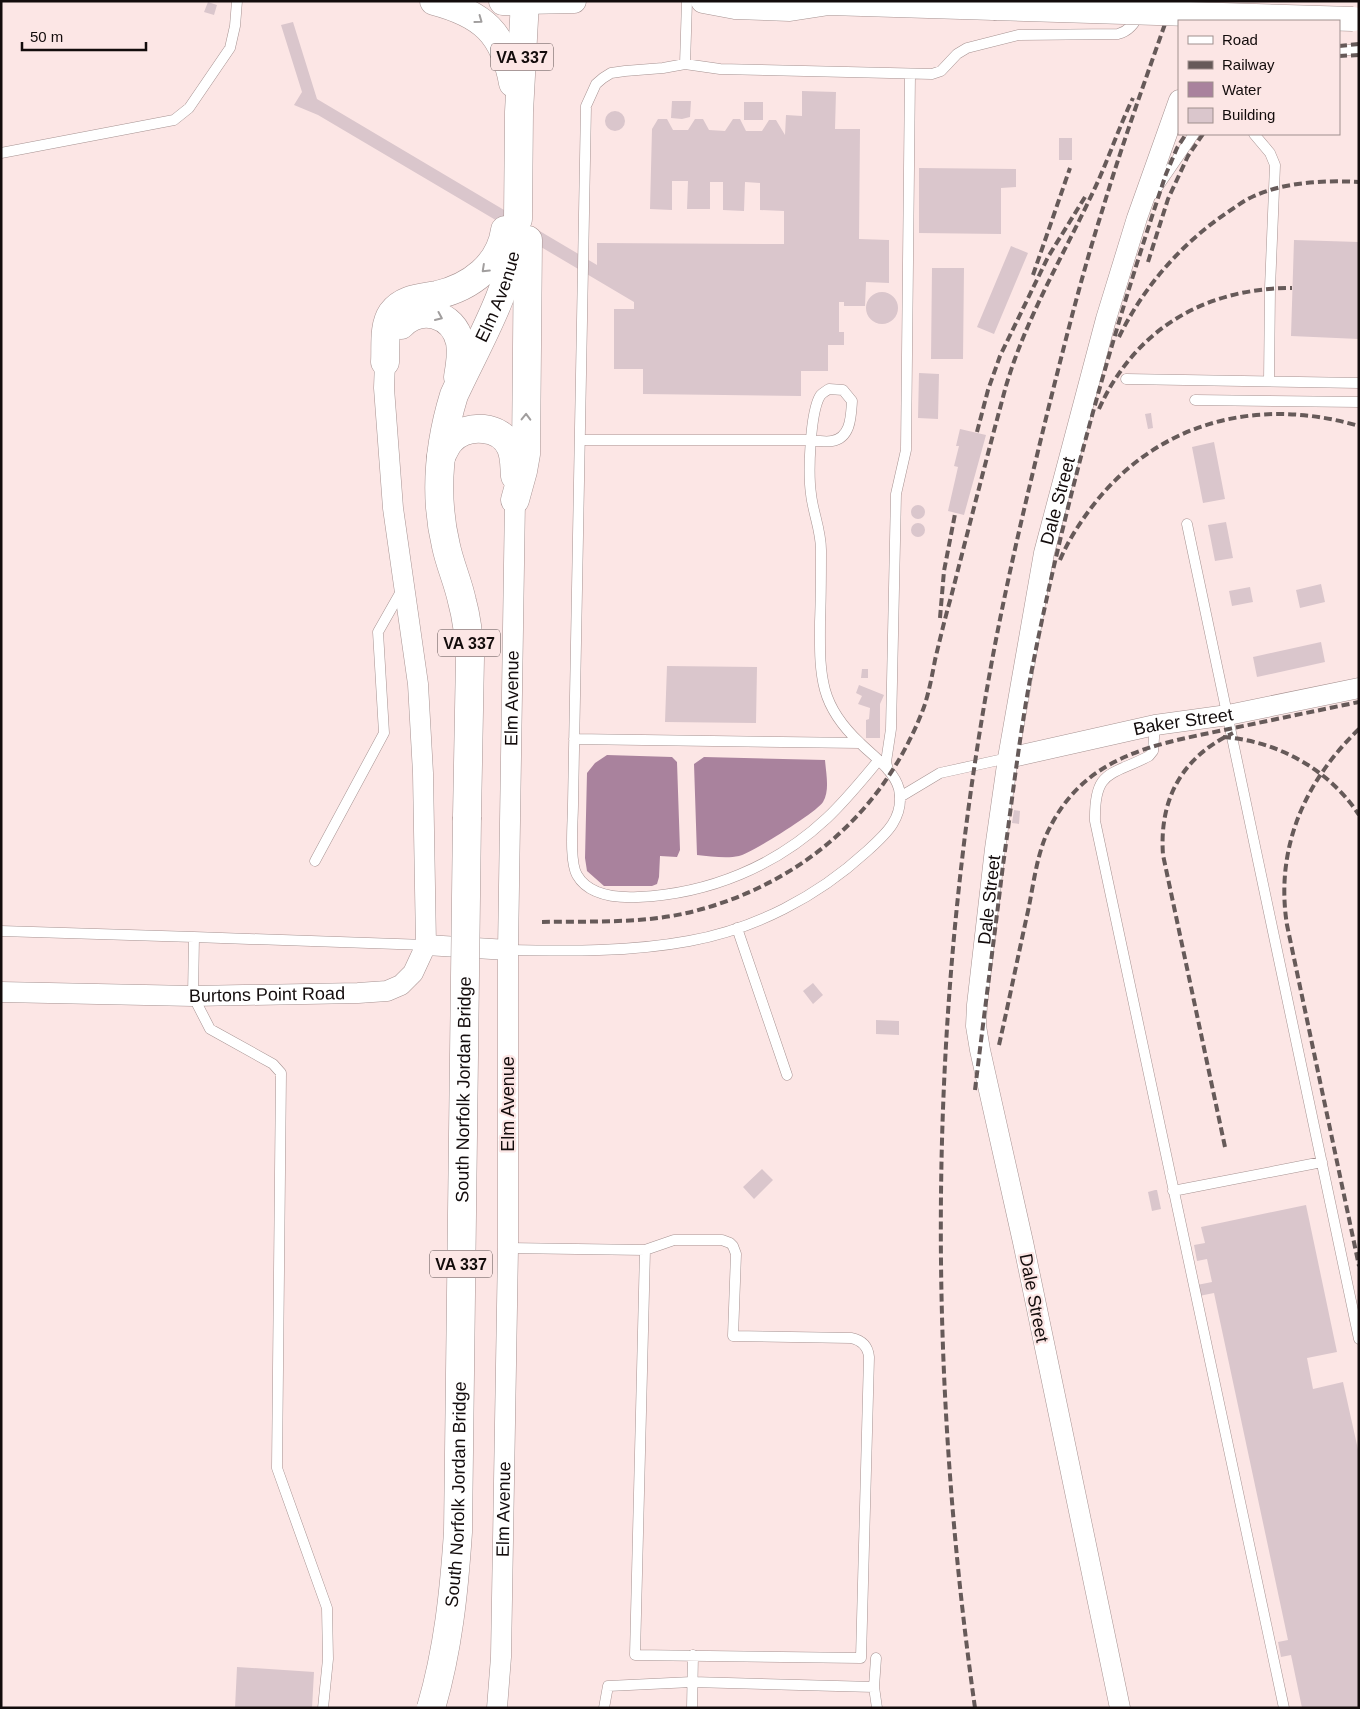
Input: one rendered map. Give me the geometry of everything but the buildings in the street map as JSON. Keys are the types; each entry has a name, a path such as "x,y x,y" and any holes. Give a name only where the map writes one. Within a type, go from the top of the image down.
{"main road":[{"path":"434,1 465,11 477,18 493,33 509,62 519,112"},
{"name":"VA 337","path":"517,226 518,2"},
{"path":"516,500 526,454 517,226 508,194 518,147"},
{"path":"385,362 386,327 392,312 407,301 438,294 464,285 490,265 504,241 517,226"},
{"name":"Elm Avenue","path":"440,466 448,413 454,395 503,290 510,270 517,226"},
{"path":"438,294 464,298 493,312"},
{"path":"385,362 392,337 403,322 416,314 424,313 438,316 453,327 460,342 459,369 454,395"},
{"path":"440,466 451,440 465,431 482,429 498,433 508,443 514,458 516,500"},
{"name":"South Norfolk Jordan Bridge","path":"431,1708 447,1644 458,1532 470,658 469,639 462,600 442,530 439,492 440,466"}],"street":[{"path":"518,2 574,1"},
{"path":"703,1 735,7 790,9 825,2 1356,19"},
{"path":"1207,20 1214,1"},
{"name":"Dale Street","path":"1120,1708 1023,1242 978,1040 977,1019 981,966 1008,758 1044,554 1106,319 1137,218 1178,103"},
{"path":"385,362 384,388 393,508 418,684 423,773 426,945 508,950"},
{"name":"Elm Avenue","path":"497,1708 501,1647 508,1248 508,950 516,500"},
{"name":"Baker Street","path":"1008,758 1155,726 1228,715 1359,688"},
{"name":"Burtons Point Road","path":"1,992 194,996 387,991 401,985 414,973 426,945"}],"lane":[{"path":"1,153 174,120 189,108 230,48 235,26 237,1"},
{"path":"685,64 686,1"},
{"path":"878,761 843,803 785,852 763,864 712,884 657,896 616,897 591,889 576,874 572,862 586,106 596,84 611,73 685,64 720,69 936,73 941,71 962,50 1018,35 1118,34 1125,32 1135,22 1144,1"},
{"path":"1340,51 1359,50"},
{"path":"888,770 886,762 891,730 896,494 906,450 910,74"},
{"path":"1137,218 1193,135"},
{"path":"1255,135 1270,153 1275,165 1270,288 1269,381"},
{"path":"1126,379 1359,383"},
{"path":"508,950 564,951 660,946 716,935 737,928 805,898 834,879 856,861 892,826 899,809 900,796 897,784 888,770 847,731 830,704 821,668 821,567 819,528 811,494 811,440 813,421 821,395 829,389 843,390 852,401 849,428 843,437 832,441 811,440 580,440"},
{"path":"1195,400 1359,402"},
{"path":"1187,524 1359,1339"},
{"path":"315,861 384,733 378,632 404,585"},
{"path":"1155,726 1153,751 1149,756 1108,775 1102,780 1095,798 1095,821 1284,1708"},
{"path":"574,739 860,743"},
{"path":"900,796 940,773 1008,758"},
{"path":"737,928 787,1075"},
{"path":"1,931 426,945"},
{"path":"194,937 194,996 210,1029 273,1064 281,1072 276,1468 327,1608 328,1659 323,1708"},
{"path":"1174,1192 1322,1162"},
{"path":"508,1248 645,1250 674,1240 722,1240 730,1243 736,1254 733,1336 851,1338 862,1342 868,1351 861,1658 635,1654 645,1250"},
{"path":"692,1708 693,1656"},
{"path":"876,1658 874,1687 877,1708"},
{"path":"604,1708 608,1686 692,1682 874,1687"}],"water":[{"path":"607,755 672,757 677,762 680,850 677,857 660,856 659,877 657,884 652,886 604,886 587,871 585,858 587,773 595,763"},
{"path":"704,757 825,760 827,782 825,797 823,802 809,814 746,854 729,857 697,855 694,764"}],"railway":[{"path":"975,1708 959,1580 948,1452 942,1323 941,1195 945,1066 954,938 968,810 1001,614 1061,359 1111,182 1173,1"},
{"path":"1340,46 1359,44"},
{"path":"1340,56 1359,55"},
{"path":"542,922 619,921 657,918 695,911 734,898 770,882 804,862 835,838 863,810 887,779 907,744 926,701 978,492 1014,361 1034,312 1098,180 1133,98"},
{"path":"975,1090 1019,746 1044,611 1090,422 1126,298 1166,174 1177,148 1185,135"},
{"path":"1148,262 1168,199 1188,156 1202,135"},
{"path":"1033,275 1070,168"},
{"path":"1119,337 1139,301 1164,269 1193,239 1239,205 1266,191 1292,185 1333,181 1359,182"},
{"path":"977,432 988,390 1000,356 1048,257 1085,197"},
{"path":"1099,409 1114,381 1132,356 1176,318 1202,305 1230,296 1260,290 1292,288"},
{"path":"1060,560 1082,520 1117,479 1146,455 1177,436 1211,424 1247,416 1283,414 1321,417 1359,426"},
{"path":"940,618 944,571 955,514"},
{"path":"999,1045 1042,847 1060,810 1078,789 1098,772 1121,759 1146,749 1172,741 1359,702"},
{"path":"1359,729 1323,771 1309,794 1298,818 1285,870 1284,897 1287,925 1359,1266"},
{"path":"1225,1147 1163,855 1163,835 1165,816 1170,798 1177,782 1187,767 1200,754 1233,733"},
{"path":"1223,737 1263,744 1300,760 1333,784 1359,815"}]}
